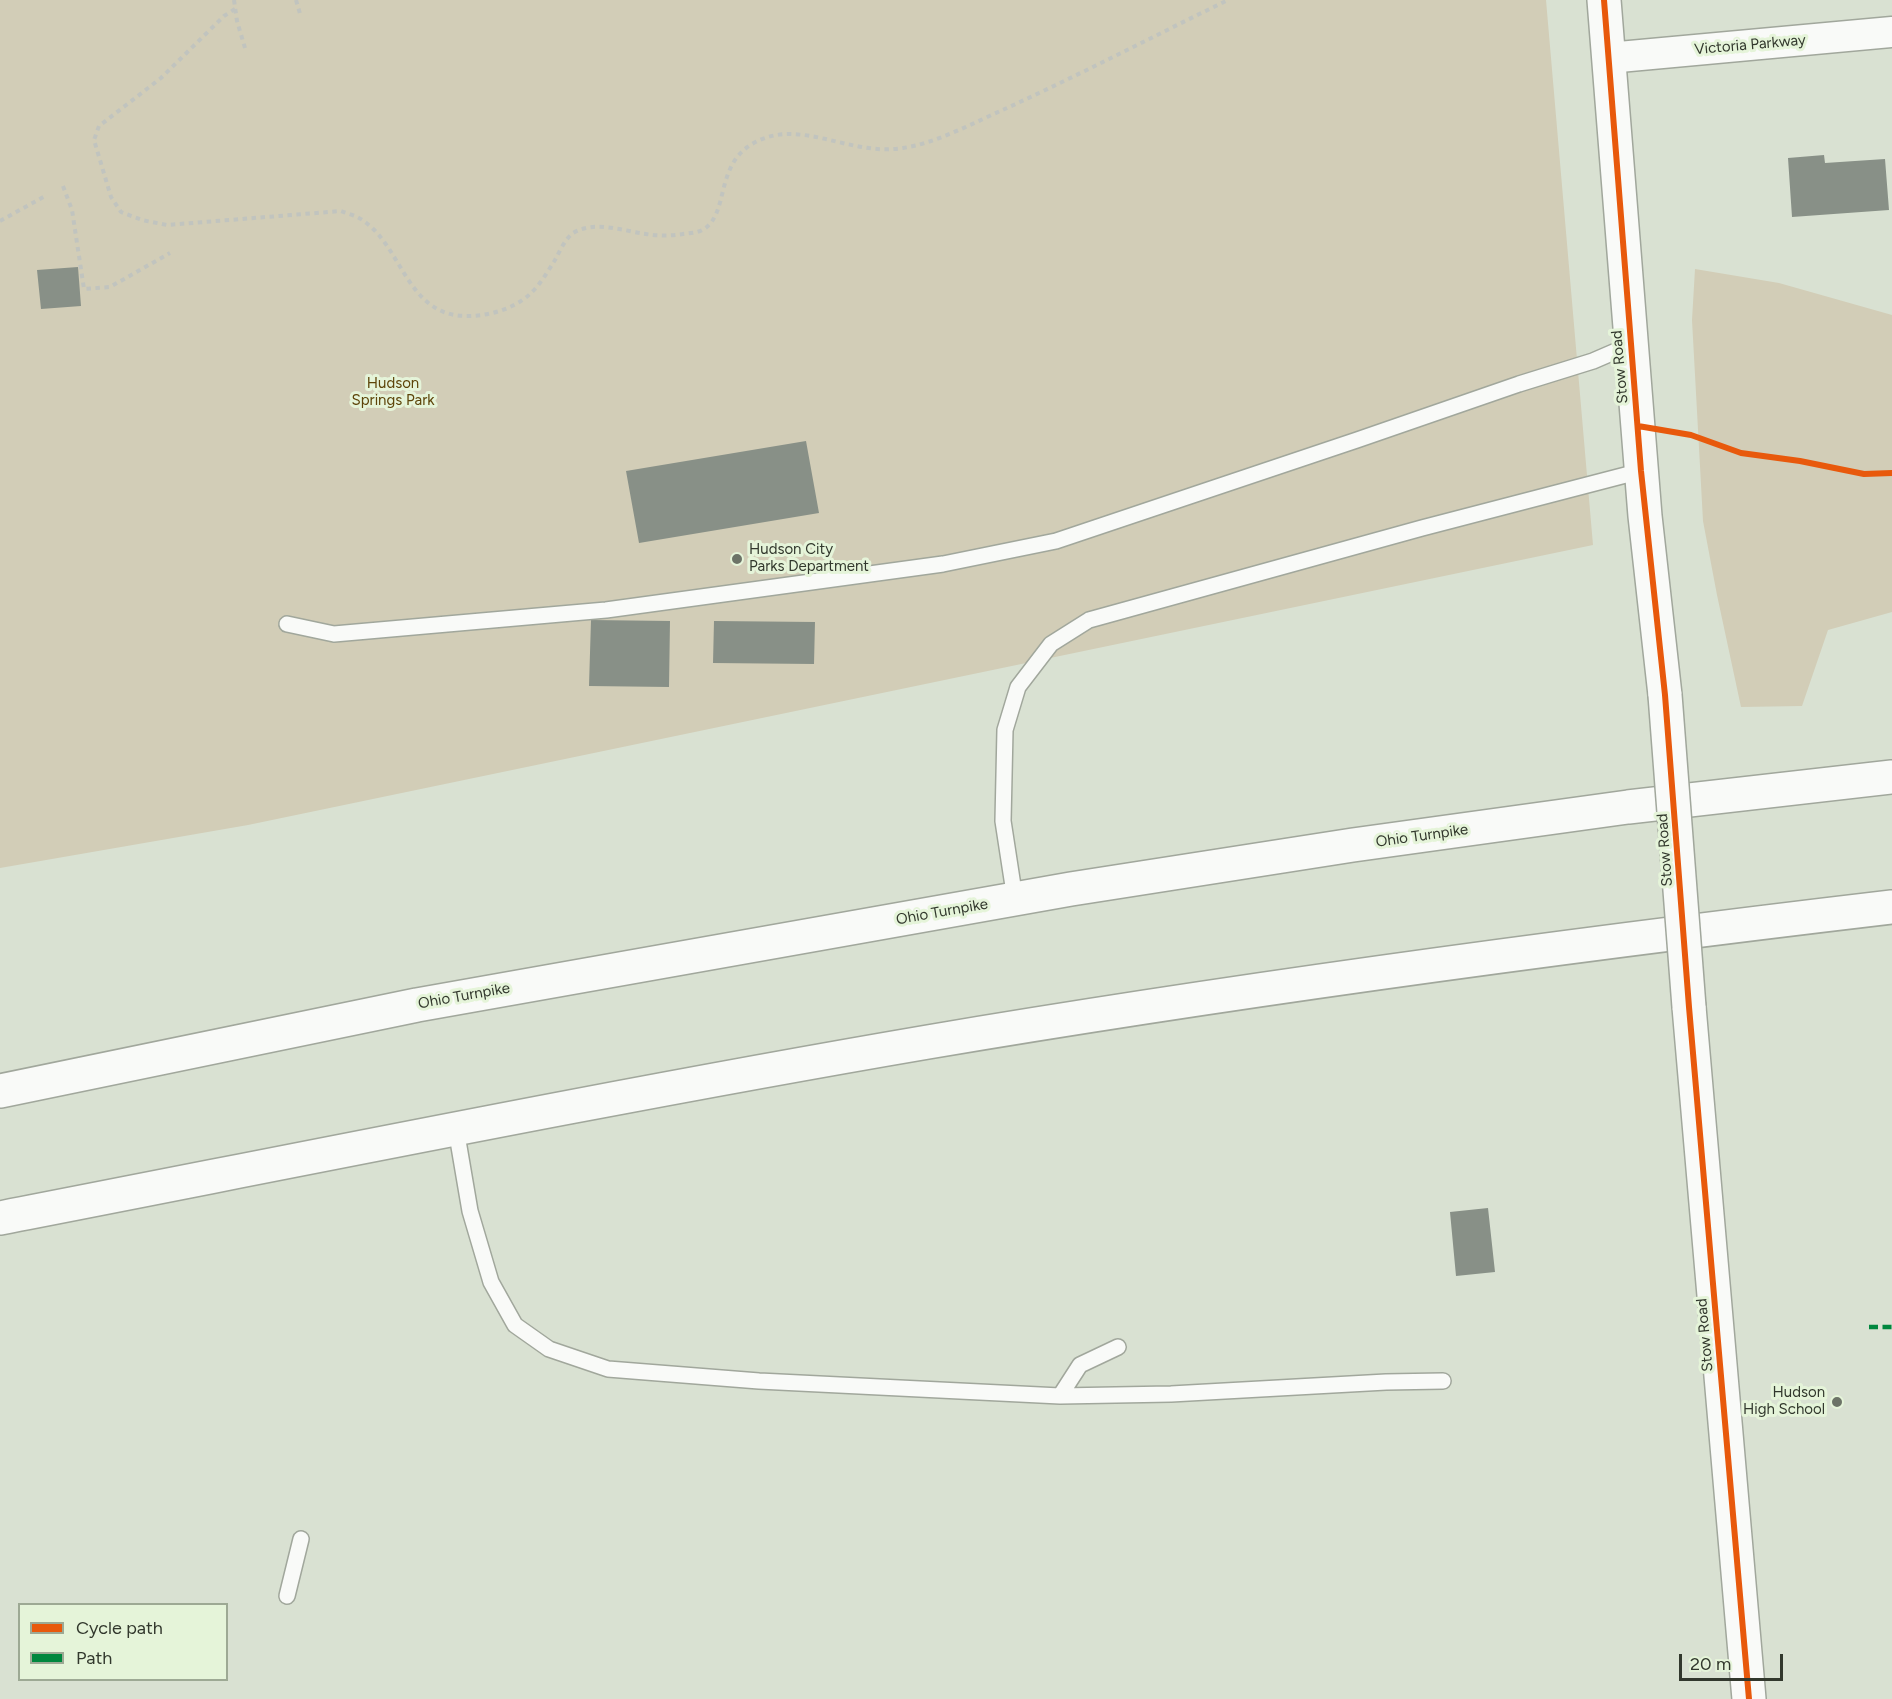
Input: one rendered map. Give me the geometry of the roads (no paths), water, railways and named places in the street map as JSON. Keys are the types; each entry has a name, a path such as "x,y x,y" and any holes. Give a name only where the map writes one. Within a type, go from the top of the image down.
{"main road":[{"name":"Stow Road","path":"1604,0 1630,345 1665,695 1689,1007 1749,1699"},
{"name":"Ohio Turnpike","path":"0,1091 417,1005 1015,899 1353,845 1628,807 1892,777"},
{"path":"0,1218 595,1102 930,1042 1295,984 1722,927 1892,907"}],"street":[{"name":"Victoria Parkway","path":"1608,58 1892,32"}],"lane":[{"path":"287,624 334,633 606,610 943,564 1056,541 1593,361 1630,345"},
{"path":"1015,899 1003,821 1005,730 1018,687 1051,644 1089,620 1422,528 1641,471"},
{"path":"456,1129 470,1210 491,1282 515,1325 549,1349 608,1369 759,1381 1060,1396 1171,1394 1443,1381"},
{"path":"1060,1396 1080,1365 1118,1347"},
{"path":"287,1596 301,1539"}],"place":[{"name":"Hudson City Parks Department","path":"737,559"},
{"name":"Hudson High School","path":"1837,1402"}],"park label":[{"name":"Hudson Springs Park","path":"393,392"}]}
